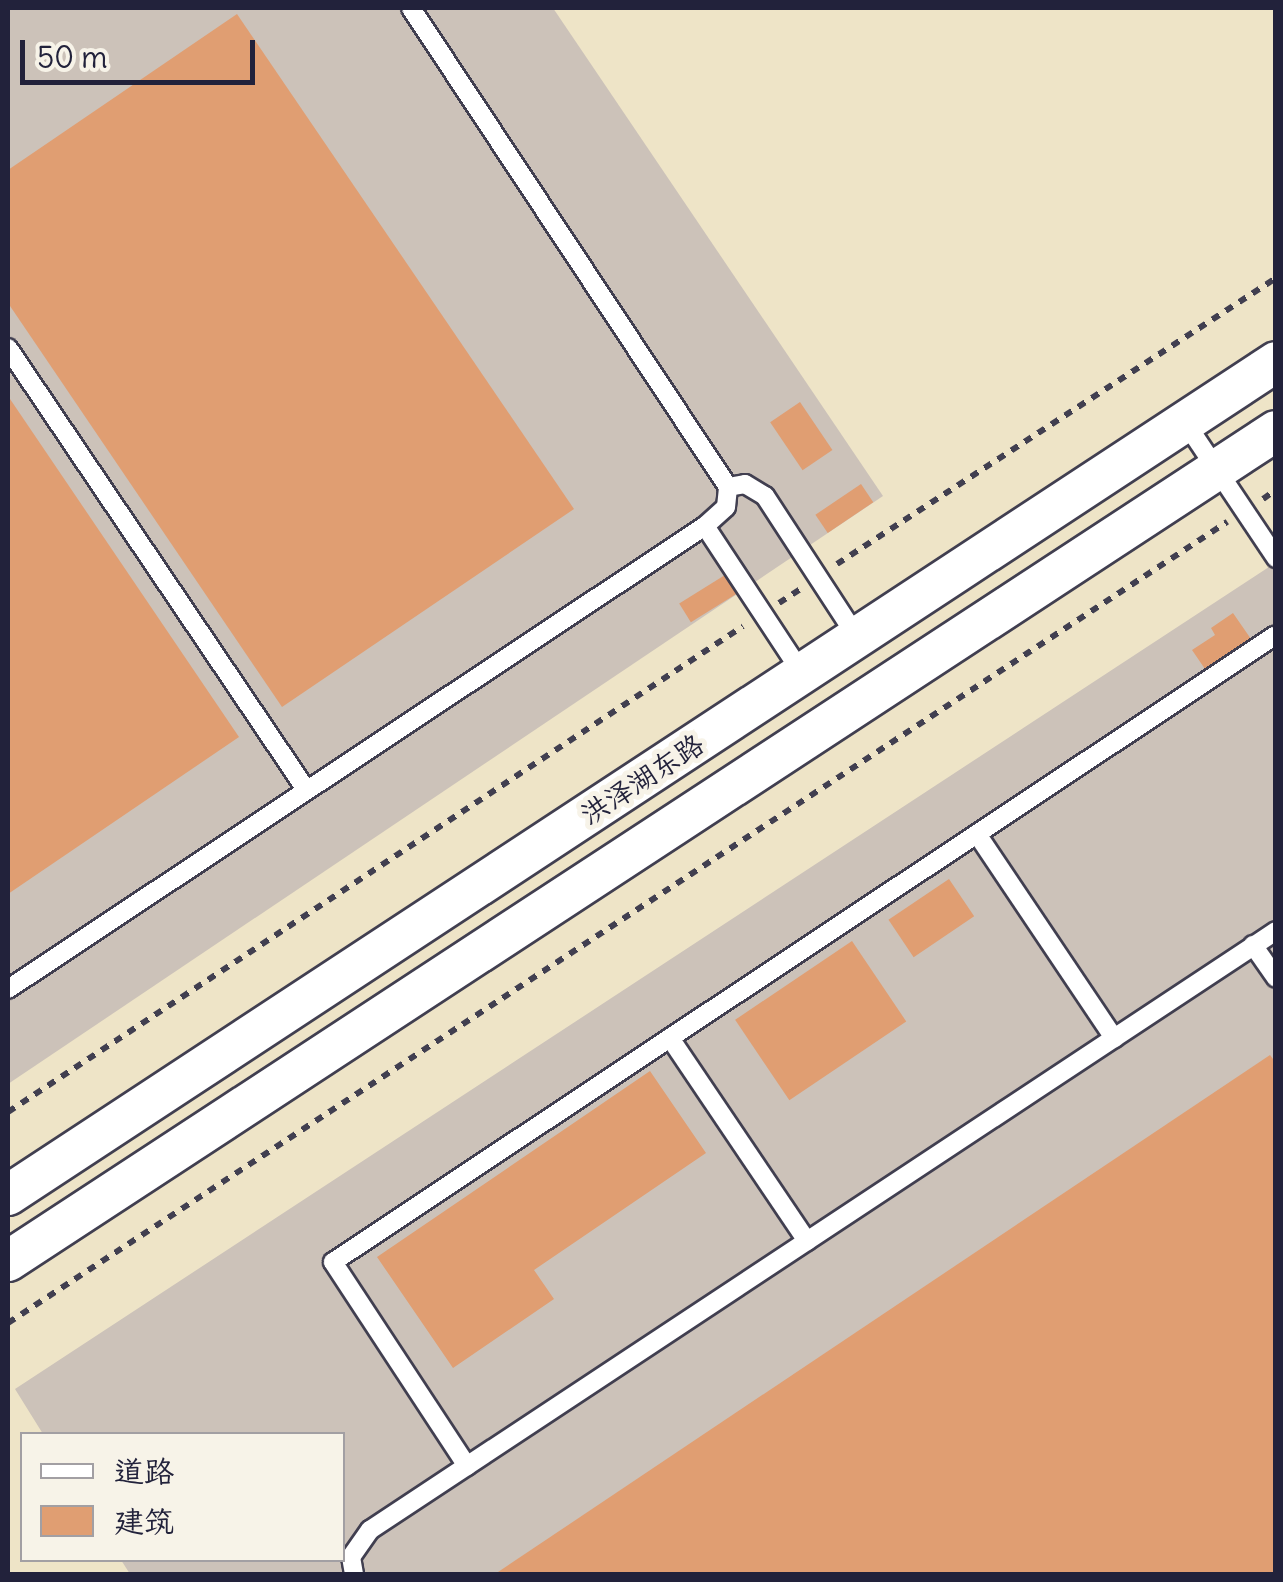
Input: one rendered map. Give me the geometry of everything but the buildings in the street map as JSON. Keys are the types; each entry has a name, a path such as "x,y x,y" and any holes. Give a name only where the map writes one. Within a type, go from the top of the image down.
{"street":[{"name":"洪泽湖东路","path":"8,1195 1276,362"},
{"name":"洪泽湖东路","path":"8,1261 1276,431"}],"lane":[{"path":"8,989 305,788 705,526 726,507 728,487 411,8"},
{"path":"8,348 305,788"},
{"path":"1184,422 1276,558"},
{"path":"728,487 745,484 765,496 857,637"},
{"path":"705,526 802,673"},
{"path":"467,1466 332,1262 1276,635"},
{"path":"977,834 1114,1038"},
{"path":"354,1574 351,1557 370,1530 1276,930"},
{"path":"1253,945 1276,978"},
{"path":"670,1038 807,1241"}],"path":[{"path":"8,1112 1276,278"},
{"path":"8,1323 1276,490"}],"shaded area":[{"path":"8,8 553,8 883,496 8,1084"},
{"path":"1275,563 1275,1574 130,1574 122,1562 345,1562 345,1432 42,1432 15,1389"}]}
